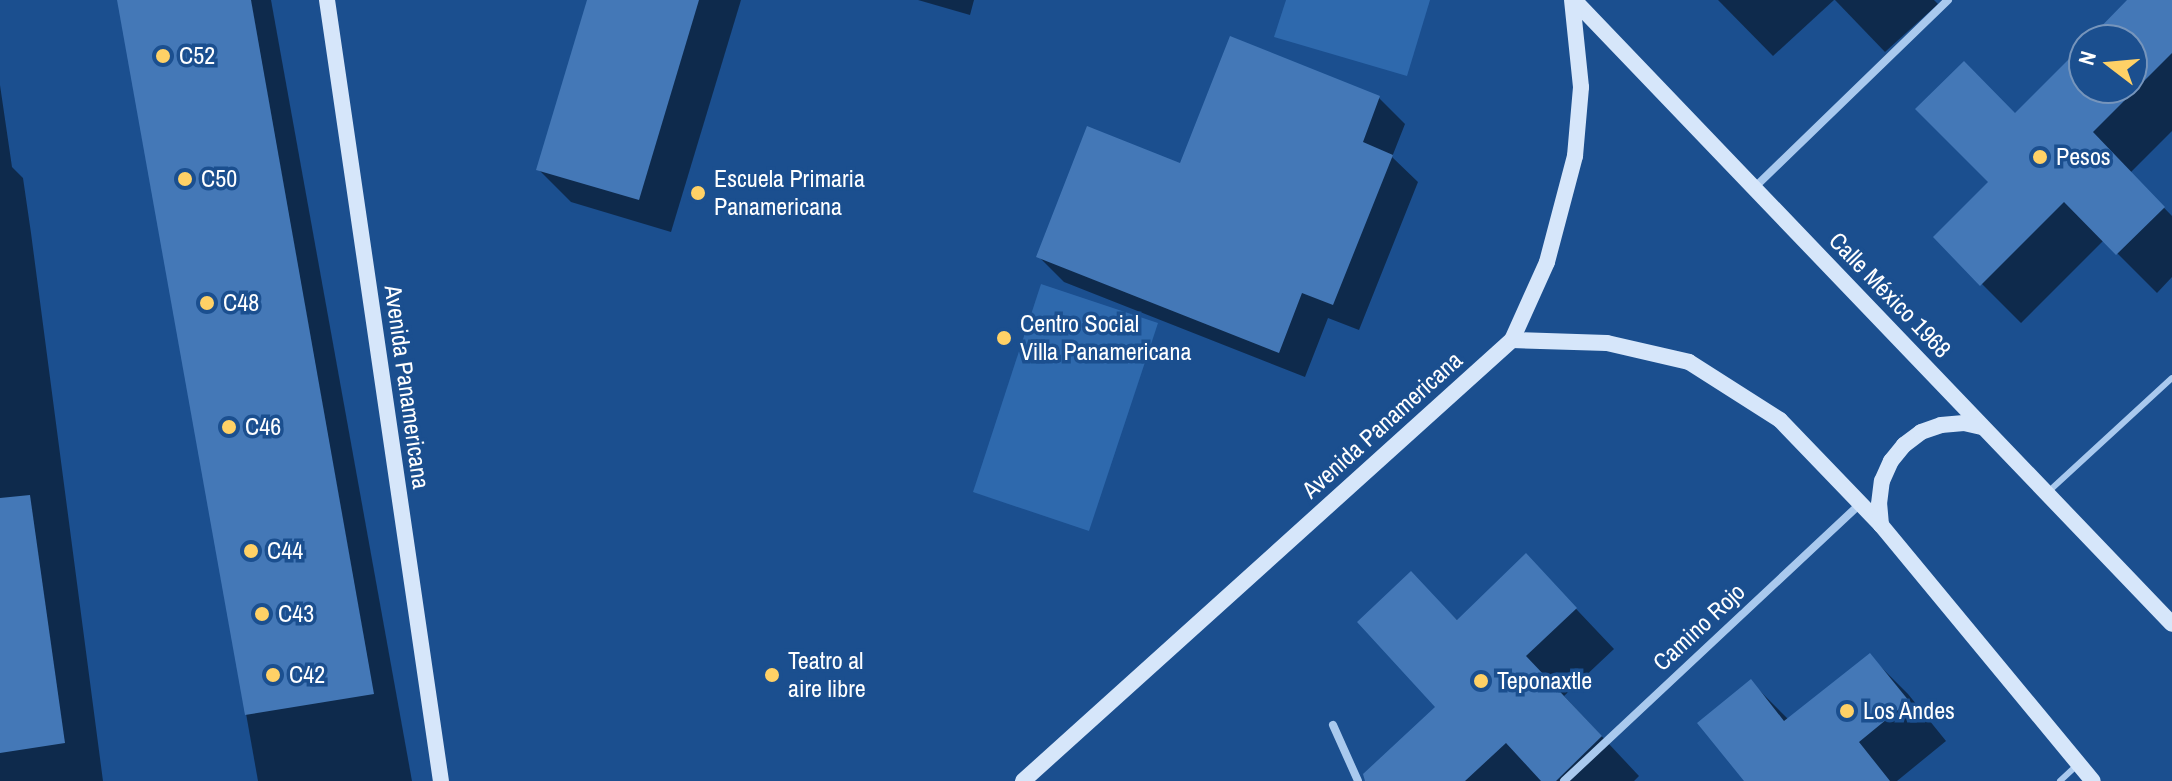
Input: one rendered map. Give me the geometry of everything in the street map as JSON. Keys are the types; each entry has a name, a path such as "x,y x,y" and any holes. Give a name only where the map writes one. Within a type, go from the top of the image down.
{"street":[{"name":"Avenida Panamericana","path":"327,0 441,781"},
{"name":"Avenida Panamericana","path":"1023,781 1512,340 1547,262 1575,156 1581,87 1573,0"},
{"name":"Calle México 1968","path":"1573,0 2172,624"},
{"path":"1754,188 1948,0"},
{"path":"1512,340 1607,343 1689,362 1780,420 1881,525 2093,781"},
{"path":"1881,525 1879,504 1882,481 1904,445 1921,432 1941,425 1964,423 1984,428"},
{"name":"Camino Rojo","path":"1564,781 1861,503"},
{"path":"1333,725 1358,781"}],"lane":[{"path":"2047,494 2172,379"},
{"path":"2060,781 2079,763"}],"shaded area":[{"path":"1286,0 1430,0 1407,76 1274,37"},
{"path":"1041,284 1158,323 1089,531 973,492"}],"building":[{"path":"117,0 251,0 374,694 245,715"},
{"path":"587,0 699,0 639,200 536,170"},
{"name":"Pesos","path":"2127,0 2172,0 2172,53 2148,77 2148,24 2104,24"},
{"name":"Centro Social Villa Panamericana","path":"1230,36 1380,96 1363,142 1393,155 1333,305 1302,293 1279,353 1036,257 1087,126 1180,163"},
{"name":"Pesos","path":"2068,60 2068,104 2121,104 2093,132 2165,207 2116,255 2064,202 1980,286 1933,237 1988,182 1915,109 1964,61 2015,113"},
{"path":"30,495 65,743 0,753 0,498"},
{"name":"Teponaxtle","path":"1526,553 1577,608 1526,656 1602,736 1556,781 1541,781 1506,743 1465,781 1365,781 1363,774 1435,707 1357,622 1411,571 1457,620"},
{"name":"Los Andes","path":"1870,653 1909,701 1859,742 1890,781 1744,781 1697,723 1751,679 1784,721"}],"place":[{"name":"C52","path":"163,56"},
{"name":"Pesos","path":"2040,157"},
{"name":"C50","path":"185,179"},
{"name":"Escuela Primaria Panamericana","path":"698,193"},
{"name":"C48","path":"207,303"},
{"name":"Centro Social Villa Panamericana","path":"1004,338"},
{"name":"C46","path":"229,427"},
{"name":"C44","path":"251,551"},
{"name":"C43","path":"262,614"},
{"name":"C42","path":"273,675"},
{"name":"Teatro al aire libre","path":"772,675"},
{"name":"Teponaxtle","path":"1481,681"},
{"name":"Los Andes","path":"1847,711"}]}
